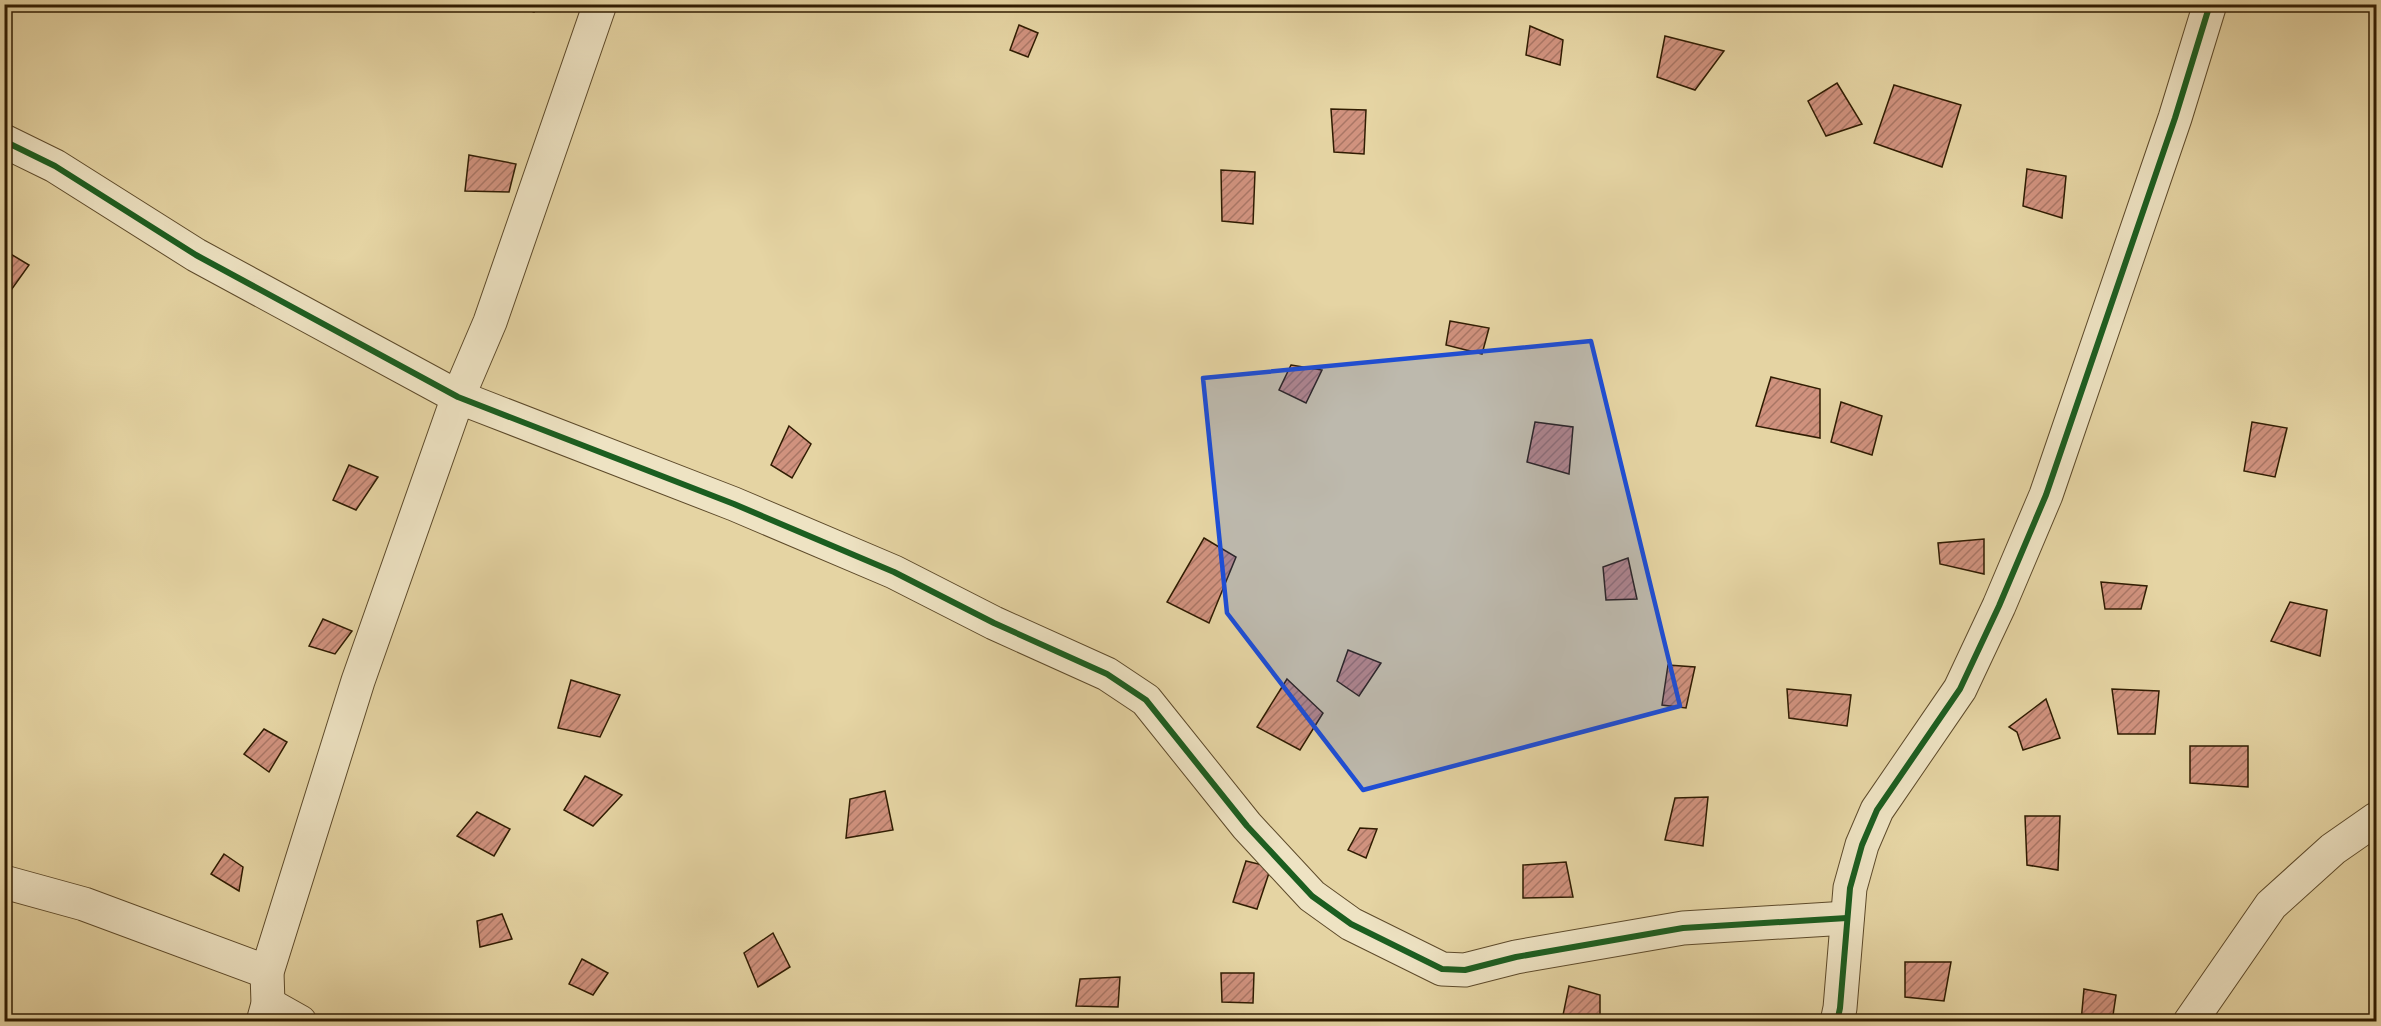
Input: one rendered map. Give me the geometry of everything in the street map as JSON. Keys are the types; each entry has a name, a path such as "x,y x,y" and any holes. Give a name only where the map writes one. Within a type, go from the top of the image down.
{"street":[{"path":"300,1022 265,1013 267,972 358,681 458,397 490,322 600,4"},
{"path":"1837,1022 1850,888 1862,845 1877,810 1960,689 1985,639 2046,495 2171,129 2210,4"},
{"path":"4,141 55,166 196,255 458,397 755,513 894,572 994,623 1107,674 1146,700 1247,826 1312,896 1351,924 1442,969 1465,970 1516,957 1683,928 1847,918"},
{"path":"2190,1022 2271,905 2333,849 2376,819"},
{"path":"4,882 84,904 267,972"}],"highlighted area":[{"path":"1591,341 1680,706 1363,790 1227,613 1203,378"}],"building":[{"path":"511,4 536,4 534,12"},
{"path":"1332,4 1350,4 1348,10 1331,7"},
{"path":"2346,4 2376,4 2376,7 2374,13"},
{"path":"1019,25 1038,33 1028,57 1010,50"},
{"path":"1530,26 1563,40 1560,65 1526,55"},
{"path":"1665,36 1724,51 1695,90 1657,77"},
{"path":"1837,83 1862,124 1826,136 1808,101"},
{"path":"1894,85 1961,105 1942,167 1874,143"},
{"path":"1331,109 1366,110 1364,154 1334,152"},
{"path":"469,155 516,164 509,192 465,191"},
{"path":"2027,169 2066,176 2062,218 2023,206"},
{"path":"1221,170 1255,172 1253,224 1222,221"},
{"path":"4,250 29,265 9,293 4,290"},
{"path":"1450,321 1489,328 1482,354 1446,345"},
{"path":"1291,365 1322,370 1306,403 1279,390"},
{"path":"1771,377 1820,389 1820,438 1756,426"},
{"path":"1841,402 1882,416 1872,455 1831,442"},
{"path":"1535,422 1573,427 1569,474 1527,462"},
{"path":"2252,422 2287,428 2275,477 2244,471"},
{"path":"789,426 811,444 792,478 771,465"},
{"path":"349,465 378,477 356,510 333,500"},
{"path":"1204,538 1236,557 1209,623 1167,602"},
{"path":"1984,539 1984,574 1940,564 1938,543"},
{"path":"1628,558 1637,599 1606,600 1603,567"},
{"path":"2101,582 2147,586 2141,609 2105,609"},
{"path":"2290,602 2327,610 2320,656 2271,641"},
{"path":"323,619 352,631 335,654 309,646"},
{"path":"1348,650 1381,663 1359,696 1337,681"},
{"path":"1668,665 1695,667 1686,708 1662,705"},
{"path":"1287,679 1323,713 1300,750 1257,727"},
{"path":"571,680 620,695 600,737 558,728"},
{"path":"1787,689 1851,695 1847,726 1789,718"},
{"path":"2112,689 2159,691 2155,734 2118,734"},
{"path":"2046,699 2060,738 2023,750 2017,732 2009,727"},
{"path":"264,729 287,742 269,772 244,754"},
{"path":"2190,746 2248,746 2248,787 2190,783"},
{"path":"585,776 622,795 593,826 564,810"},
{"path":"885,791 893,830 846,838 850,799"},
{"path":"1708,797 1703,846 1665,840 1675,798"},
{"path":"477,812 510,829 494,856 457,836"},
{"path":"2025,816 2060,816 2058,870 2027,865"},
{"path":"1360,828 1377,829 1366,858 1348,850"},
{"path":"224,854 243,867 239,891 211,874"},
{"path":"1246,861 1271,867 1257,909 1233,902"},
{"path":"1566,862 1573,897 1523,898 1523,865"},
{"path":"502,914 512,939 480,947 477,921"},
{"path":"773,933 790,967 758,987 744,953"},
{"path":"582,959 608,973 593,995 569,984"},
{"path":"1905,962 1951,962 1944,1001 1905,997"},
{"path":"1221,973 1254,973 1253,1003 1222,1002"},
{"path":"1120,977 1118,1007 1076,1006 1080,979"},
{"path":"1569,986 1600,995 1600,1022 1562,1020"},
{"path":"2084,989 2116,995 2112,1022 2081,1022"}],"cycle path":[{"path":"1837,1022 1850,888 1862,845 1877,810 1960,689 1999,606 2046,495 2175,118 2210,4"},
{"path":"4,141 55,166 196,255 458,397 734,504 894,572 994,623 1107,674 1146,700 1247,826 1312,896 1351,924 1442,969 1465,970 1516,957 1683,928 1847,918"}]}
